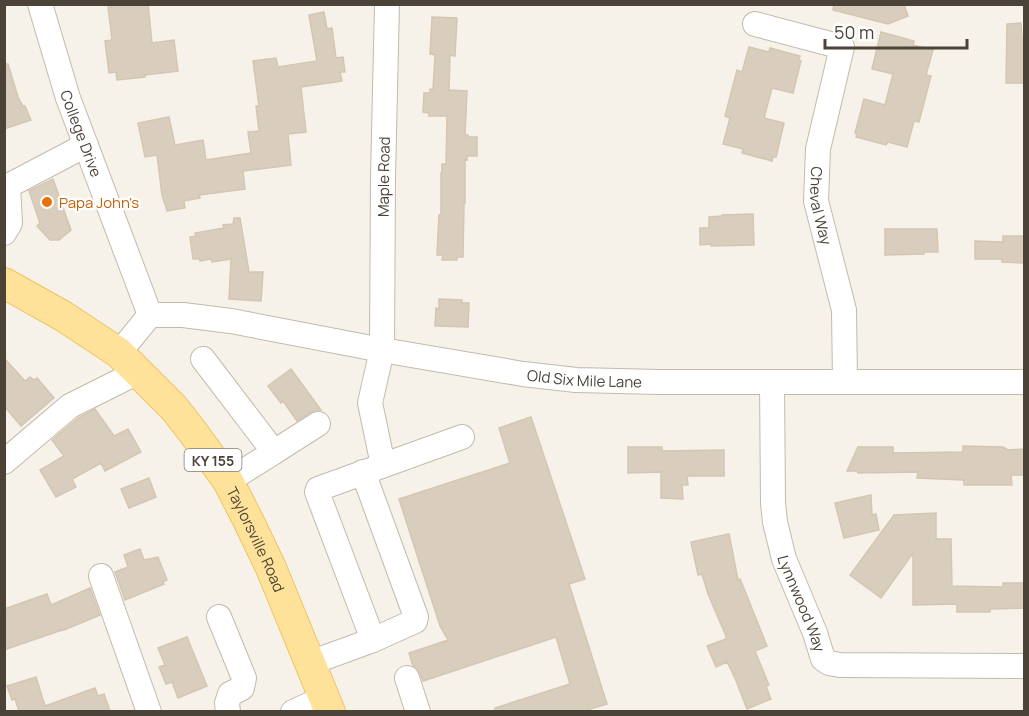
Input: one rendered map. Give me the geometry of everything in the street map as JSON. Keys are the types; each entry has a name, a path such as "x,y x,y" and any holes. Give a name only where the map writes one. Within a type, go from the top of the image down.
{"main road":[{"name":"Taylorsville Road","path":"7,290 63,316 129,363 174,408 192,431 228,481 271,568 327,705"}],"street":[{"name":"College Drive","path":"40,4 68,98 150,315"},
{"name":"Maple Road","path":"373,640 415,621 416,617 373,469 370,403 382,350 387,4"},
{"name":"Cheval Way","path":"755,24 842,47 818,149 816,201 844,310 845,381"},
{"path":"4,233 10,223 8,186 86,145"},
{"path":"4,462 70,406 129,363 150,315"},
{"name":"Old Six Mile Lane","path":"150,315 183,315 231,321 382,350 523,374 576,380 1024,382"},
{"path":"203,360 274,452"},
{"name":"Lynnwood Way","path":"772,382 775,522 784,559 815,633 823,659 840,665 1024,666"},
{"path":"228,481 318,424"},
{"path":"310,663 373,640 317,492 318,489 462,437"},
{"path":"101,576 149,711"},
{"path":"219,617 244,678 242,688 230,694 227,703 228,711"},
{"path":"407,678 418,711"},
{"path":"292,711 327,705"}],"building":[{"path":"111,4 148,4 152,43 174,40 178,71 117,80 116,72 109,73 105,41 112,40 108,7 111,7"},
{"path":"834,4 904,4 908,16 888,24 833,10"},
{"path":"324,12 327,29 332,28 336,58 343,57 345,72 340,72 342,81 301,87 306,132 288,134 291,165 243,171 245,189 199,195 200,198 184,201 185,208 167,211 162,195 157,155 145,157 138,123 169,117 175,145 203,140 206,160 251,153 248,132 259,131 256,106 259,106 253,61 276,58 278,67 317,61 309,15"},
{"path":"432,17 457,18 455,56 450,55 449,90 467,91 465,135 477,137 477,156 467,156 467,160 465,159 463,257 457,257 457,260 442,260 443,255 437,255 439,215 441,215 441,173 442,164 446,164 447,116 429,116 429,113 423,112 424,93 430,93 430,89 433,90 435,55 430,54"},
{"path":"1021,23 1022,40 1024,40 1024,83 1006,83 1007,24"},
{"path":"881,32 914,41 913,45 933,50 926,75 931,76 919,122 914,121 907,147 888,142 886,145 856,137 857,133 855,133 864,99 885,105 893,74 872,69"},
{"path":"749,47 769,52 770,48 800,56 801,61 793,93 772,88 764,118 784,123 776,157 773,157 772,161 742,153 743,149 723,144 730,118 725,116 737,70 742,72"},
{"path":"4,64 8,64 18,97 31,120 4,129"},
{"name":"Papa John's","path":"53,179 71,230 59,240 50,240 37,226 40,223 29,191"},
{"path":"753,214 754,245 700,245 700,228 709,228 709,217"},
{"path":"234,218 240,218 249,272 263,272 261,301 229,299 231,259 212,262 211,259 200,261 200,259 193,259 190,237 196,236 195,233 224,228 223,225 233,224"},
{"path":"885,229 937,229 938,252 885,255"},
{"path":"1003,236 1024,236 1024,263 1002,262 1002,259 975,259 975,241 1003,242"},
{"path":"439,299 462,300 462,303 469,303 468,327 435,326"},
{"path":"4,358 25,381 30,377 34,380 37,378 54,398 21,426 4,406"},
{"path":"291,369 321,410 311,412 297,421 283,401 281,403 268,386"},
{"path":"95,409 114,436 128,429 141,452 105,471 101,463 72,479 76,487 56,497 40,470 64,456 52,440 78,418"},
{"path":"531,417 585,579 569,584 607,704 584,711 495,711 495,708 570,684 556,637 423,681 417,668 413,666 409,653 448,640 440,626 399,499 510,463 499,428"},
{"path":"963,446 1024,449 1024,475 1011,475 1012,485 964,485 964,480 917,478 918,472 858,473 847,471 858,447 893,447 893,453 963,452"},
{"path":"628,447 662,447 662,451 724,450 724,476 687,476 688,485 682,485 683,499 661,498 661,472 628,473"},
{"path":"149,478 156,497 129,508 121,489"},
{"path":"871,495 872,515 876,514 879,530 844,538 835,503"},
{"path":"936,513 936,539 951,539 952,586 1003,587 1003,583 1024,583 1024,608 990,609 990,612 957,612 957,604 913,605 913,553 881,598 850,575 894,515"},
{"path":"729,534 738,580 740,579 767,646 755,651 769,685 766,686 771,699 747,709 727,662 716,667 707,646 726,639 726,636 702,574 698,575 691,542"},
{"path":"140,549 144,560 158,557 167,580 163,582 164,584 125,600 115,572 128,567 124,555"},
{"path":"90,588 100,615 4,650 4,609 47,594 51,605"},
{"path":"187,637 207,686 178,698 172,682 166,684 159,667 165,665 158,648"},
{"path":"36,677 45,706 95,688 98,696 104,694 110,711 19,711 7,686"}],"place":[{"name":"Papa John's","path":"47,202"}]}
